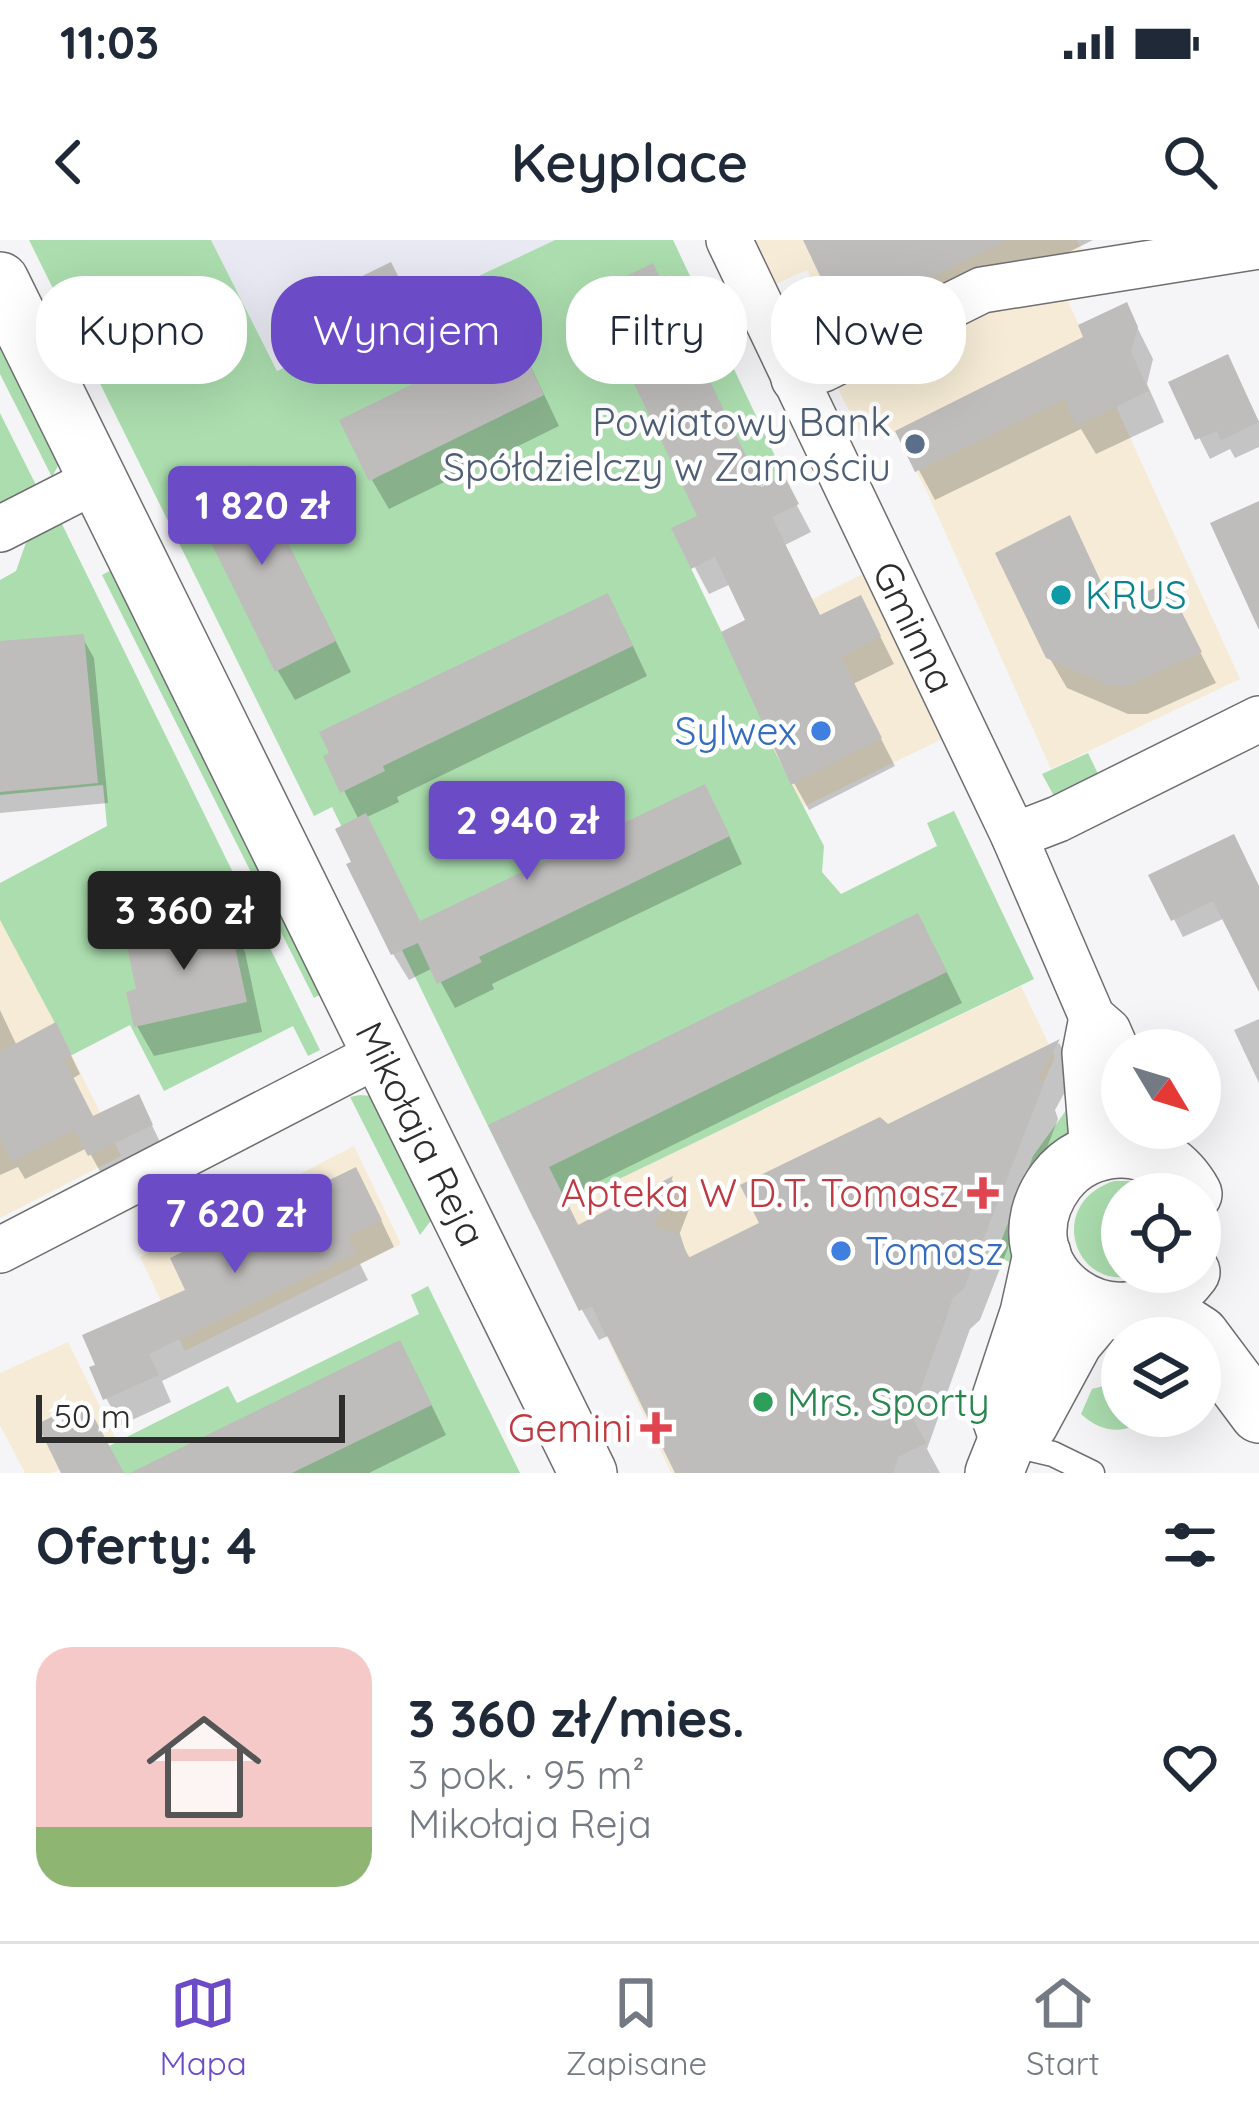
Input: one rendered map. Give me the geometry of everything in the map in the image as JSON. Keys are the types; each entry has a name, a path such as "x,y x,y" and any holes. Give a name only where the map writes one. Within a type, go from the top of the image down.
{"street":[{"name":"Gminna","path":"729,240 771,330"},
{"path":"966,298 982,290 1259,246"},
{"name":"Mikołaja Reja","path":"0,281 588,1473"},
{"name":"Gminna","path":"796,384 1014,836 1092,1017 1106,1029"},
{"path":"0,529 98,479"},
{"path":"1014,836 1058,819 1259,719"},
{"name":"Gminna","path":"1092,1017 1085,1053 1148,1159"},
{"path":"0,1250 381,1053"},
{"path":"1002,1451 1000,1401 1029,1313 1042,1255 1040,1213 1047,1194 1075,1162 1148,1159"},
{"path":"1042,1255 1064,1290 1148,1296 1200,1335 1259,1414"},
{"path":"1221,1288 1259,1357"},
{"path":"1002,1451 1029,1424 1074,1341 1148,1296"}],"lane":[{"path":"1002,1451 1053,1454 1092,1473"}],"shaded area":[{"path":"211,240 555,240 479,276 271,276 271,359 247,311 247,276 229,276"},
{"path":"756,240 1077,240 1083,251 993,265 966,278 810,276 807,270 794,276 772,276"},
{"path":"1067,299 1240,679 1051,769 896,432 862,436 836,384 966,384 966,317 993,303"},
{"path":"863,574 942,739 803,807 760,724 745,632"},
{"path":"0,920 121,1156 0,1218"},
{"name":"Tomasz","path":"1021,986 1055,1057 942,1308 947,1316 911,1415 926,1443 898,1457 893,1473 671,1473 592,1306 579,1311 534,1220"},
{"path":"354,1146 401,1244 185,1351 140,1257"},
{"path":"68,1342 117,1441 53,1473 25,1473 0,1425 0,1373"}],"green space":[{"path":"29,240 211,240 229,276 47,276"},
{"path":"555,240 673,240 690,276 566,276 566,384 741,384 784,475 672,529 765,722 761,725 824,846 822,872 841,894 937,846 927,823 954,811 1034,979 534,1220 332,807 314,816 100,384 247,384 247,311 271,359 271,384 542,384 542,276 479,276"},
{"path":"0,335 59,464 52,477 0,374"},
{"path":"0,413 37,487 0,505"},
{"path":"59,518 320,1050 308,1056 293,1026 164,1091 130,1025 72,1055 0,920 0,883 107,826 103,785 0,795 0,580 16,571 30,531"},
{"path":"117,567 326,991 314,998 102,575"},
{"path":"1088,753 1099,776 1054,796 1042,774"},
{"path":"372,1096 436,1214 420,1235 350,1097"},
{"path":"1075,1098 1070,1129 1017,1266 996,1255 1033,1156"},
{"path":"1101,1188 1101,1272 1086,1262 1074,1228 1079,1209"},
{"path":"428,1286 520,1473 105,1473 95,1453 228,1386 237,1403 419,1314 411,1295"},
{"path":"1101,1387 1101,1427 1081,1414 1092,1389"}],"building":[{"path":"803,240 1007,240 935,276 820,276"},
{"path":"391,262 398,276 362,276"},
{"path":"653,263 659,276 626,276"},
{"path":"1127,302 1138,327 1131,352 1149,391 1076,426 1065,399 915,472 895,431 1083,337 1078,325"},
{"path":"1228,354 1259,422 1221,440 1217,431 1195,440 1168,382"},
{"path":"413,384 539,384 544,395 369,481 339,420"},
{"path":"634,384 711,384 761,487 784,475 799,504 772,517 820,615 861,595 881,636 841,657 882,738 791,785 721,632 745,620 715,557 691,569 671,528 697,516"},
{"path":"250,465 336,641 275,672 188,496"},
{"path":"1259,501 1259,630 1210,523"},
{"name":"KRUS","path":"1070,515 1112,606 1167,583 1202,652 1129,685 1109,685 1046,658 995,553"},
{"path":"608,593 633,646 383,766 385,771 340,793 323,756 329,753 319,732"},
{"path":"84,634 98,783 0,792 0,641"},
{"path":"705,784 730,836 479,957 482,962 437,984 418,943 391,955 346,864 351,862 335,829 366,813 420,921"},
{"path":"1234,834 1259,886 1259,992 1213,901 1171,921 1148,875"},
{"name":"Tomasz","path":"918,913 947,972 549,1167 578,1225 673,1176 654,1227 680,1234 688,1258 759,1223 740,1185 880,1117 888,1124 1060,1039 1039,1077 1043,1086 964,1289 953,1298 911,1416 926,1443 898,1457 893,1473 675,1473 592,1305 579,1311 488,1125"},
{"path":"229,919 247,1002 134,1027 126,992 136,989 125,937"},
{"path":"56,1022 72,1055 64,1059 93,1116 139,1094 153,1125 88,1156 74,1130 12,1162 0,1138 0,1052"},
{"path":"356,1167 382,1220 348,1236 356,1253 149,1354 159,1375 103,1400 82,1335 185,1290 170,1258"},
{"path":"400,1340 432,1405 292,1473 130,1473"},
{"path":"85,1401 124,1473 61,1473 37,1424"}],"place":[{"name":"Powiatowy Bank Spółdzielczy w Zamościu","path":"915,444"},
{"name":"KRUS","path":"1061,595"},
{"name":"Sylwex","path":"821,731"},
{"name":"Apteka W D.T. Tomasz","path":"983,1193"},
{"name":"Tomasz","path":"841,1251"},
{"name":"Mrs. Sporty","path":"763,1402"},
{"name":"Gemini","path":"656,1428"}]}
